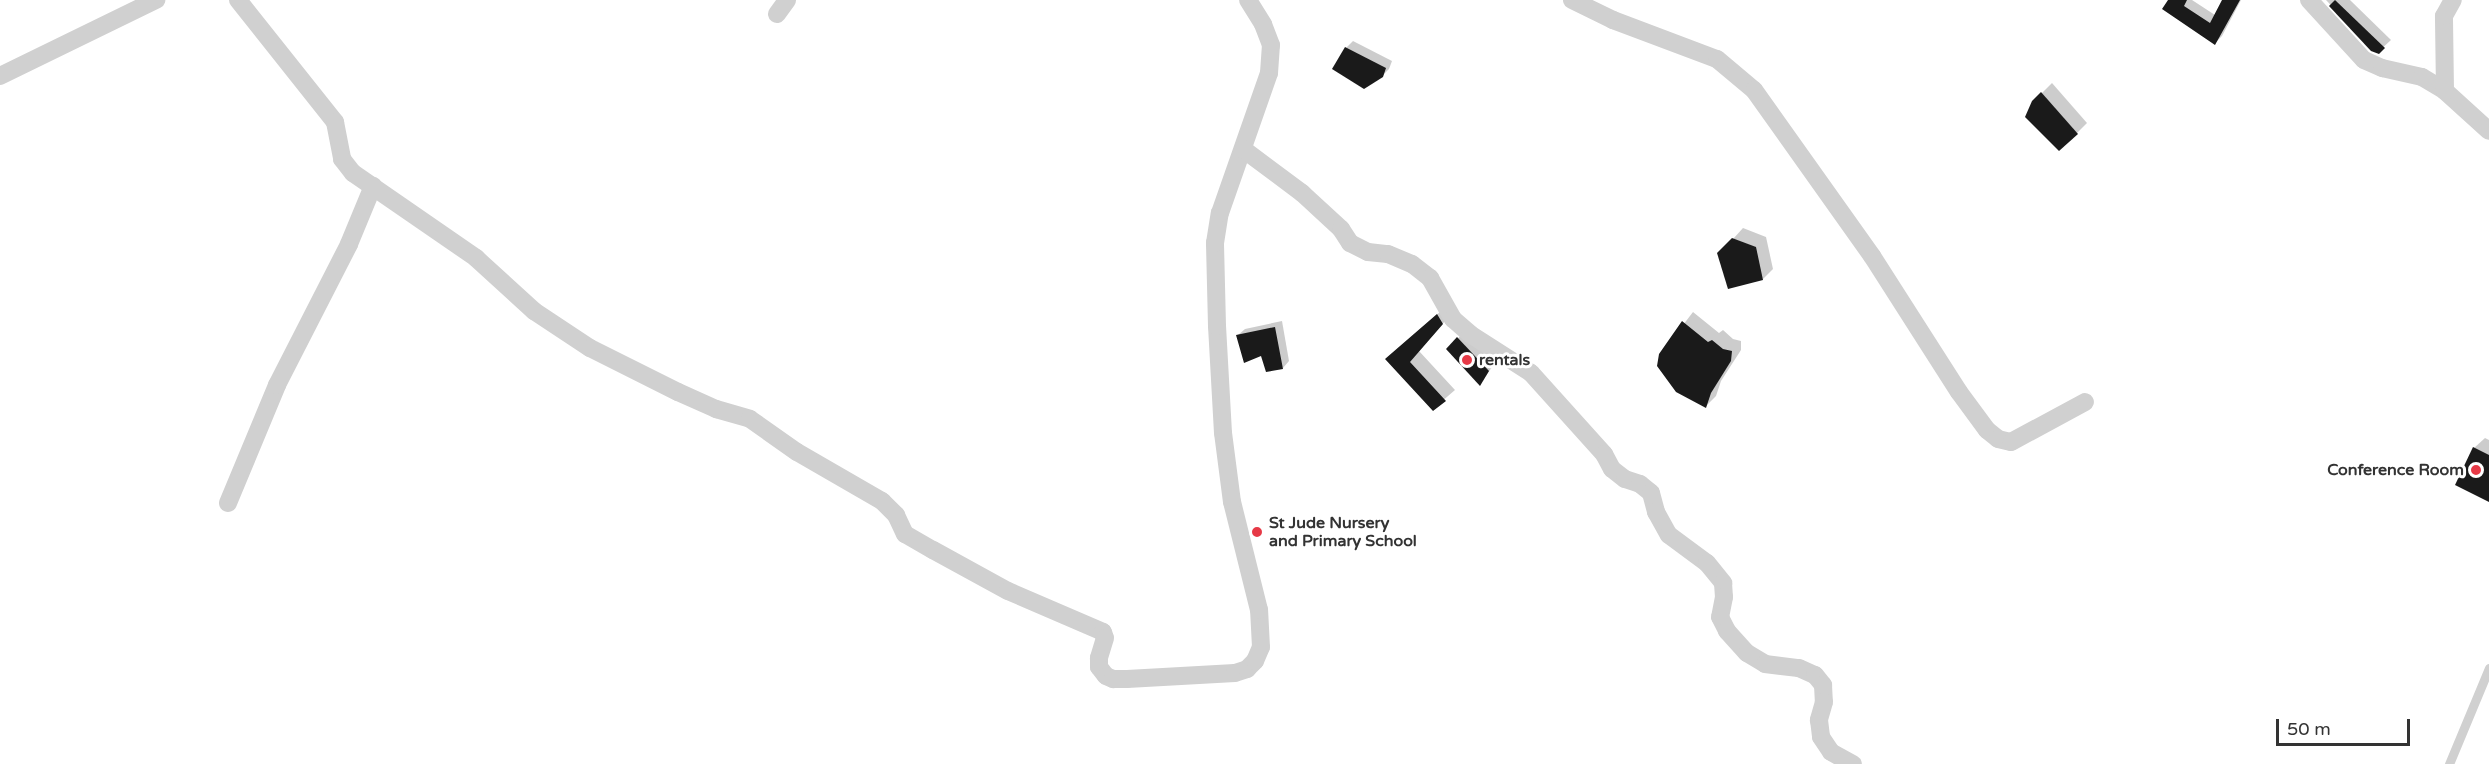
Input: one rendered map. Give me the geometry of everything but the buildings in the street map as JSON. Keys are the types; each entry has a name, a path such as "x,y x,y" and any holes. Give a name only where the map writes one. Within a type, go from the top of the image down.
{"street":[{"path":"0,76 156,0"},
{"path":"238,0 335,122 341,154 346,165 476,258 534,311 572,337 678,392 716,409 750,419 797,452 882,501 896,515 905,534 1008,591 1103,632 1105,638 1099,658 1099,667 1106,676 1113,679 1235,673 1247,669 1255,662 1261,647 1259,610 1232,502 1223,433 1215,243 1220,213 1269,73 1271,45 1263,24 1248,0"},
{"path":"1572,0 1613,20 1717,58 1754,90 1872,256 1959,392 1987,430 1998,439 2011,442 2085,402"},
{"path":"2309,0 2364,60 2382,68 2422,77 2445,91 2489,131"},
{"path":"2445,91 2444,16 2453,0"},
{"path":"1243,149 1302,193 1341,229 1350,243 1368,252 1388,254 1412,264 1430,278 1453,319 1470,334 1531,373 1604,454 1612,469 1624,479 1640,484 1651,493 1656,512 1669,535 1707,563 1723,583 1724,597 1720,617 1727,631 1747,653 1765,664 1799,668 1815,675 1823,685 1824,702 1819,720 1821,737 1831,752 1853,764"},
{"path":"228,502 277,385 349,244 373,186"}],"lane":[{"path":"2449,764 2489,668"}],"place":[{"name":"rentals","path":"1467,360"},
{"name":"Conference Room","path":"2476,470"},
{"name":"St Jude Nursery and Primary School","path":"1257,532"}]}
